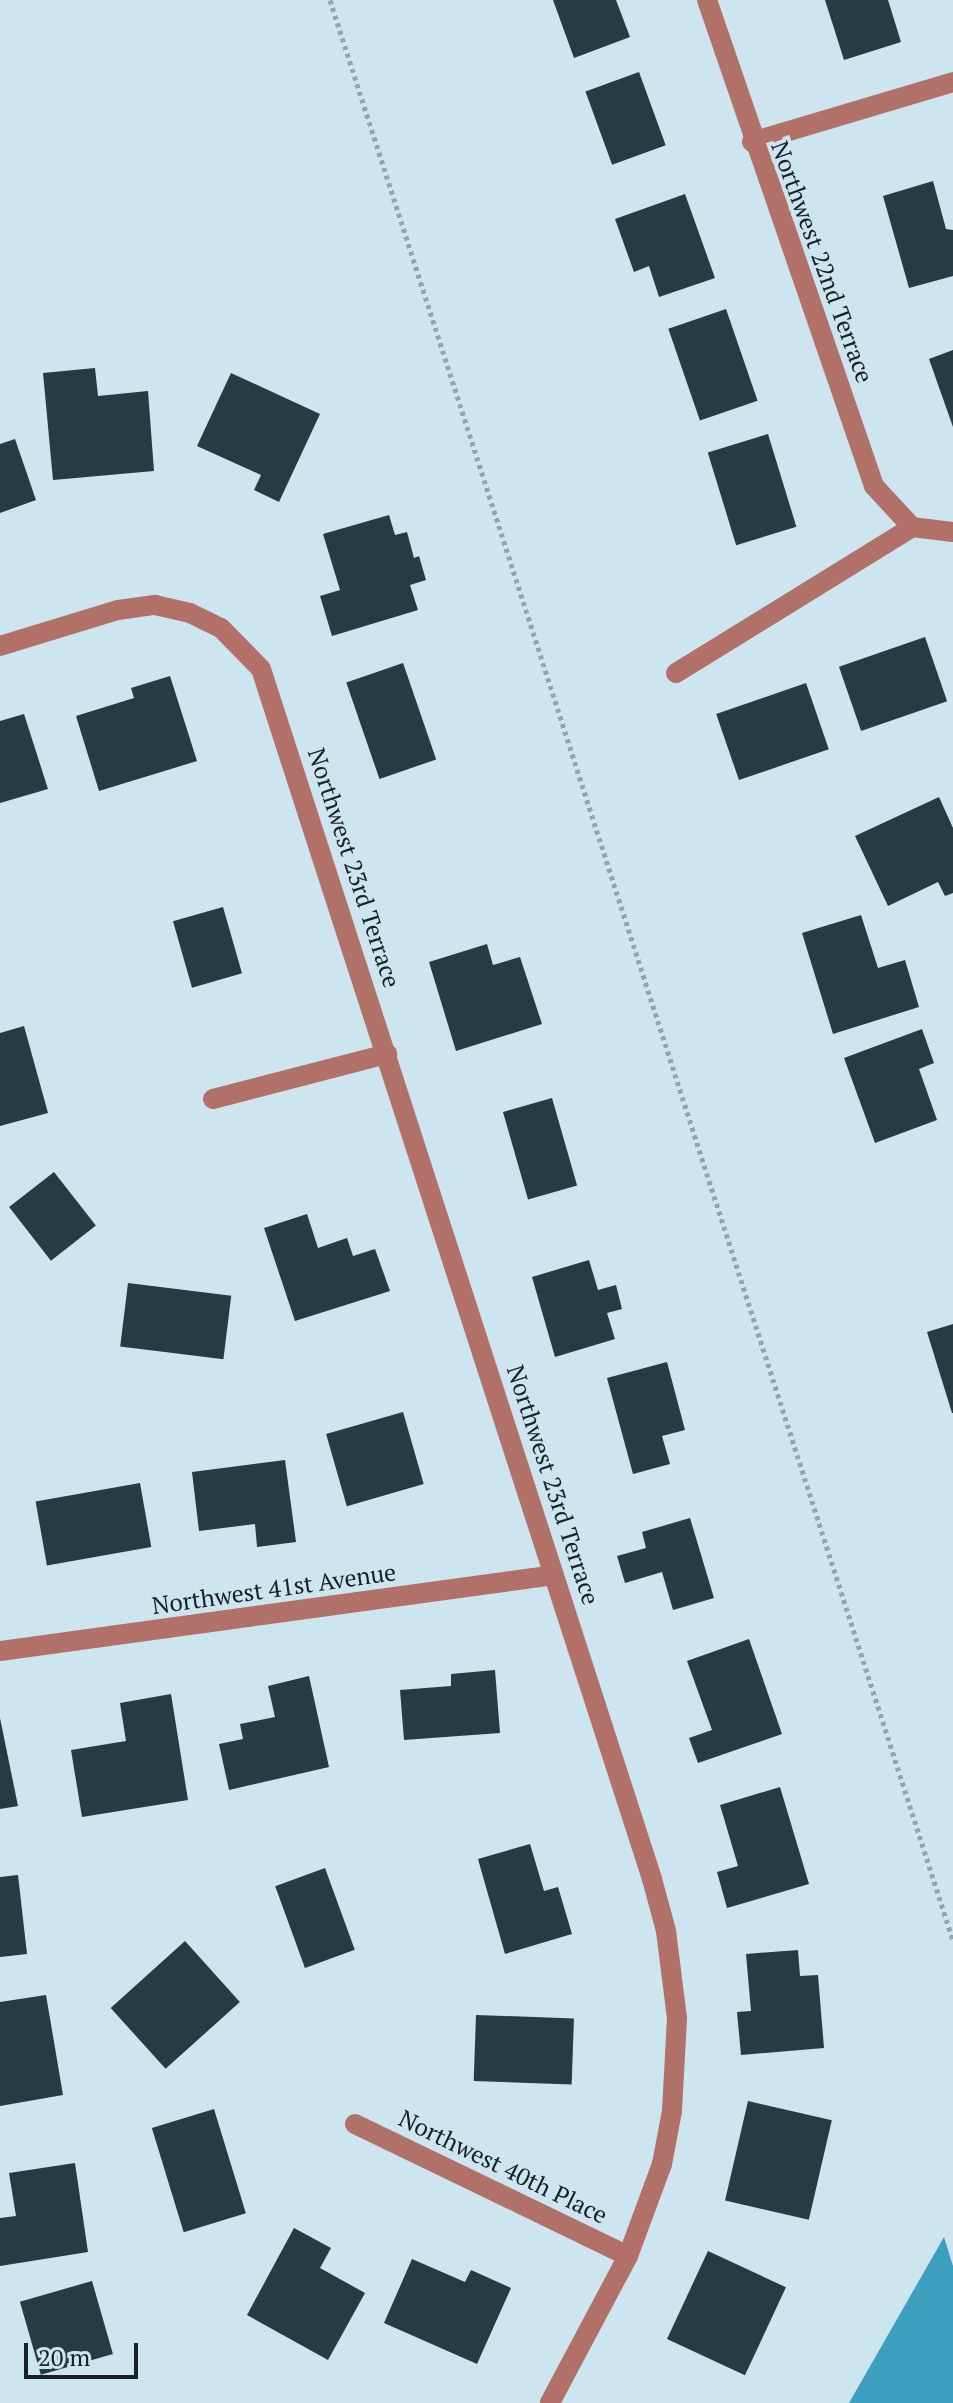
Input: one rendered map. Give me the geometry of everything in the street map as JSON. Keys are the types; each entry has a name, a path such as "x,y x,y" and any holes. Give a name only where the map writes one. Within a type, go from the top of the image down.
{"street":[{"name":"Northwest 22nd Terrace","path":"707,0 752,142 874,486 912,527"},
{"path":"752,142 953,82"},
{"path":"676,673 912,527 953,532"},
{"name":"Northwest 23rd Terrace","path":"0,646 118,610 155,605 190,613 221,628 261,669 655,1892 677,2018 672,2111 662,2164 628,2256 550,2403"},
{"path":"213,1099 387,1054"},
{"name":"Northwest 41st Avenue","path":"0,1651 554,1575"},
{"name":"Northwest 40th Place","path":"355,2124 628,2256"}],"path":[{"path":"330,0 953,1940"}],"water":[{"path":"944,2237 953,2266 953,2403 849,2403"}],"building":[{"path":"553,0 616,0 630,37 574,58"},
{"path":"825,0 888,0 901,42 844,60"},
{"path":"639,72 666,145 612,165 585,91"},
{"path":"933,181 946,229 953,230 953,276 909,288 883,196"},
{"path":"685,194 715,278 659,297 649,266 634,272 615,219"},
{"path":"726,309 758,401 700,421 668,329"},
{"path":"953,350 953,427 929,359"},
{"path":"95,368 98,396 148,391 154,471 53,480 43,373"},
{"path":"231,373 320,414 279,502 254,490 261,475 197,446"},
{"path":"768,434 796,527 736,545 708,452"},
{"path":"15,439 36,500 0,513 0,444"},
{"path":"389,515 395,535 407,532 414,558 419,556 426,580 410,585 418,610 332,636 320,596 340,590 323,534"},
{"path":"925,637 947,701 861,731 839,667"},
{"path":"403,663 436,759 379,779 346,683"},
{"path":"170,676 197,761 99,791 76,716 134,698 131,688"},
{"path":"806,683 829,749 739,780 716,714"},
{"path":"24,714 48,789 0,803 0,721"},
{"path":"939,797 953,828 953,893 945,896 938,882 888,906 855,836"},
{"path":"223,907 242,973 192,988 173,921"},
{"path":"861,915 878,968 905,960 919,1007 833,1034 802,933"},
{"path":"487,944 493,965 520,957 542,1024 456,1051 429,962"},
{"path":"24,1026 48,1113 0,1126 0,1033"},
{"path":"922,1029 934,1063 919,1069 937,1120 875,1143 844,1058"},
{"path":"552,1098 577,1185 528,1200 503,1112"},
{"path":"54,1172 96,1226 51,1261 9,1207"},
{"path":"307,1214 318,1248 347,1238 353,1256 375,1249 390,1291 295,1321 264,1228"},
{"path":"589,1260 598,1290 616,1285 622,1309 607,1313 615,1339 555,1357 532,1277"},
{"path":"128,1283 231,1296 223,1359 120,1347"},
{"path":"953,1324 953,1413 952,1413 927,1332"},
{"path":"667,1362 685,1430 662,1436 670,1464 633,1474 607,1378"},
{"path":"403,1412 424,1484 347,1506 326,1434"},
{"path":"285,1460 296,1542 257,1547 255,1524 199,1531 192,1472"},
{"path":"140,1483 151,1547 47,1565 36,1501"},
{"path":"690,1518 714,1598 673,1610 662,1572 625,1583 617,1556 646,1548 642,1532"},
{"path":"749,1639 782,1734 698,1763 689,1738 712,1730 687,1661"},
{"path":"495,1670 500,1733 404,1740 400,1690 451,1686 451,1674"},
{"path":"309,1676 329,1767 229,1790 219,1744 243,1739 240,1724 275,1717 268,1686"},
{"path":"171,1694 188,1800 82,1817 71,1750 126,1741 120,1703"},
{"path":"0,1718 18,1806 0,1809"},
{"path":"780,1787 809,1884 727,1908 717,1872 738,1866 720,1805"},
{"path":"530,1844 544,1891 558,1887 572,1934 505,1954 478,1859"},
{"path":"325,1868 355,1950 305,1968 275,1886"},
{"path":"18,1875 27,1954 0,1957 0,1877"},
{"path":"185,1941 240,2002 166,2069 111,2008"},
{"path":"798,1950 800,1976 818,1975 824,2048 741,2055 737,2012 751,2011 746,1954"},
{"path":"46,1995 63,2095 0,2106 0,2002"},
{"path":"476,2015 574,2018 572,2084 474,2081"},
{"path":"748,2101 832,2120 809,2220 725,2200"},
{"path":"214,2109 246,2213 184,2232 152,2128"},
{"path":"75,2163 88,2252 0,2266 0,2218 16,2216 9,2173"},
{"path":"294,2228 331,2248 320,2268 365,2293 328,2360 247,2315"},
{"path":"708,2251 786,2287 745,2375 667,2339"},
{"path":"412,2259 465,2282 471,2270 511,2288 477,2364 384,2323"},
{"path":"92,2281 113,2354 41,2375 20,2302"}]}
